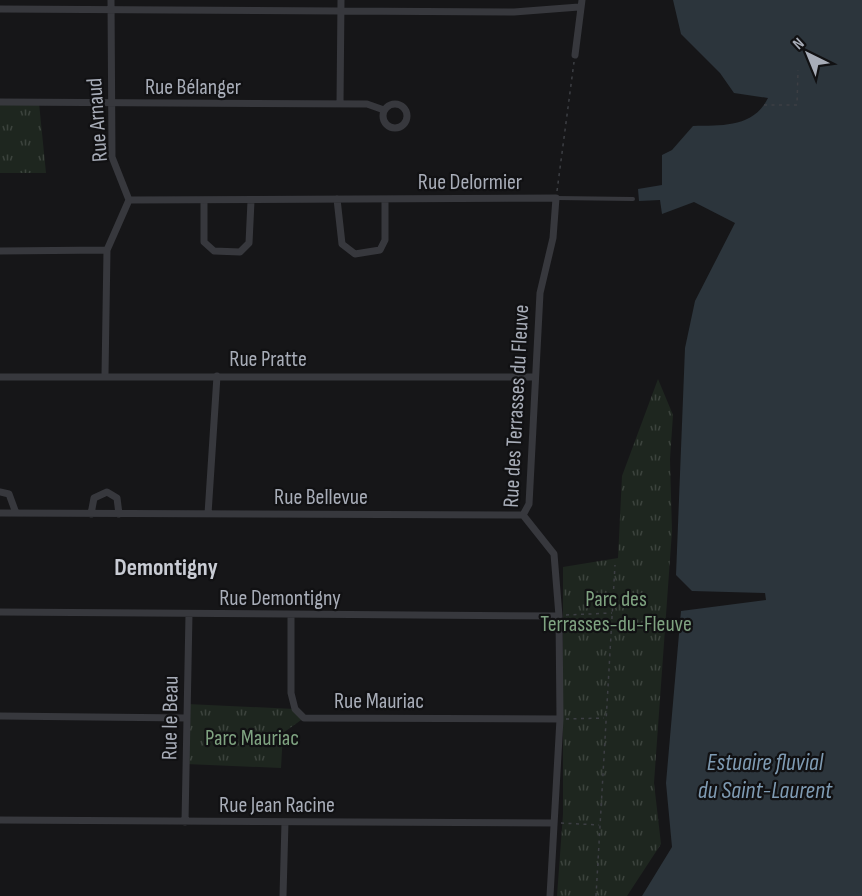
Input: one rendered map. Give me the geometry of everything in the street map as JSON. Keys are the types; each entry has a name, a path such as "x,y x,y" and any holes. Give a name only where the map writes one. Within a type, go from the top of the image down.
{"street":[{"name":"Rue Arnaud","path":"111,0 112,157 129,200"},
{"path":"340,104 341,0"},
{"path":"0,9 341,9 514,12 581,4 575,55"},
{"name":"Rue Bélanger","path":"0,102 367,104 384,110"},
{"name":"Rue Delormier","path":"129,200 556,198"},
{"name":"Rue des Terrasses du Fleuve","path":"550,896 560,719 559,616 554,554 523,515 529,504 540,293 553,238 556,198"},
{"name":"Rue Delormier","path":"337,199 342,244 355,254 380,250 385,240 385,200"},
{"path":"105,375 107,250 129,200"},
{"path":"204,201 204,242 214,251 240,252 249,243 251,201"},
{"path":"0,251 107,250"},
{"name":"Rue Pratte","path":"0,377 105,375 535,377"},
{"path":"208,514 217,376"},
{"path":"0,492 9,494 16,513"},
{"path":"91,514 94,498 107,492 117,498 119,514"},
{"name":"Rue Bellevue","path":"0,513 523,515"},
{"name":"Rue Demontigny","path":"0,612 559,616"},
{"name":"Rue le Beau","path":"185,822 189,614"},
{"name":"Rue Mauriac","path":"291,615 291,693 295,709 304,717 560,719"},
{"path":"0,716 187,718"},
{"name":"Rue Jean Racine","path":"0,820 555,823"},
{"path":"283,896 285,822"}],"lane":[{"path":"556,198 633,199"}],"path":[{"path":"556,198 575,55"},
{"path":"764,105 797,105 798,70"},
{"path":"596,896 615,565"},
{"path":"559,616 612,614"},
{"path":"560,719 605,718"},
{"path":"555,823 600,825"}],"green space":[{"path":"0,103 39,103 46,173 0,173"},
{"name":"Parc des Terrasses-du-Fleuve","path":"658,379 673,415 670,459 672,531 654,783 661,844 627,896 557,896 563,814 563,567 618,558 622,476"},
{"name":"Parc Mauriac","path":"187,704 295,709 304,718 283,733 281,768 186,764"}],"water":[{"name":"Estuaire fluvial du Saint-Laurent","path":"673,0 862,0 862,896 642,896 672,847 666,783 681,611 766,600 765,593 692,591 676,575 685,348 695,301 735,223 694,202 662,214 660,200 639,201 638,189 662,185 662,155 672,150 693,126 726,125 746,120 762,108 768,98 734,93 720,73 681,34"}],"district":[{"name":"Demontigny","path":"166,567"}]}
